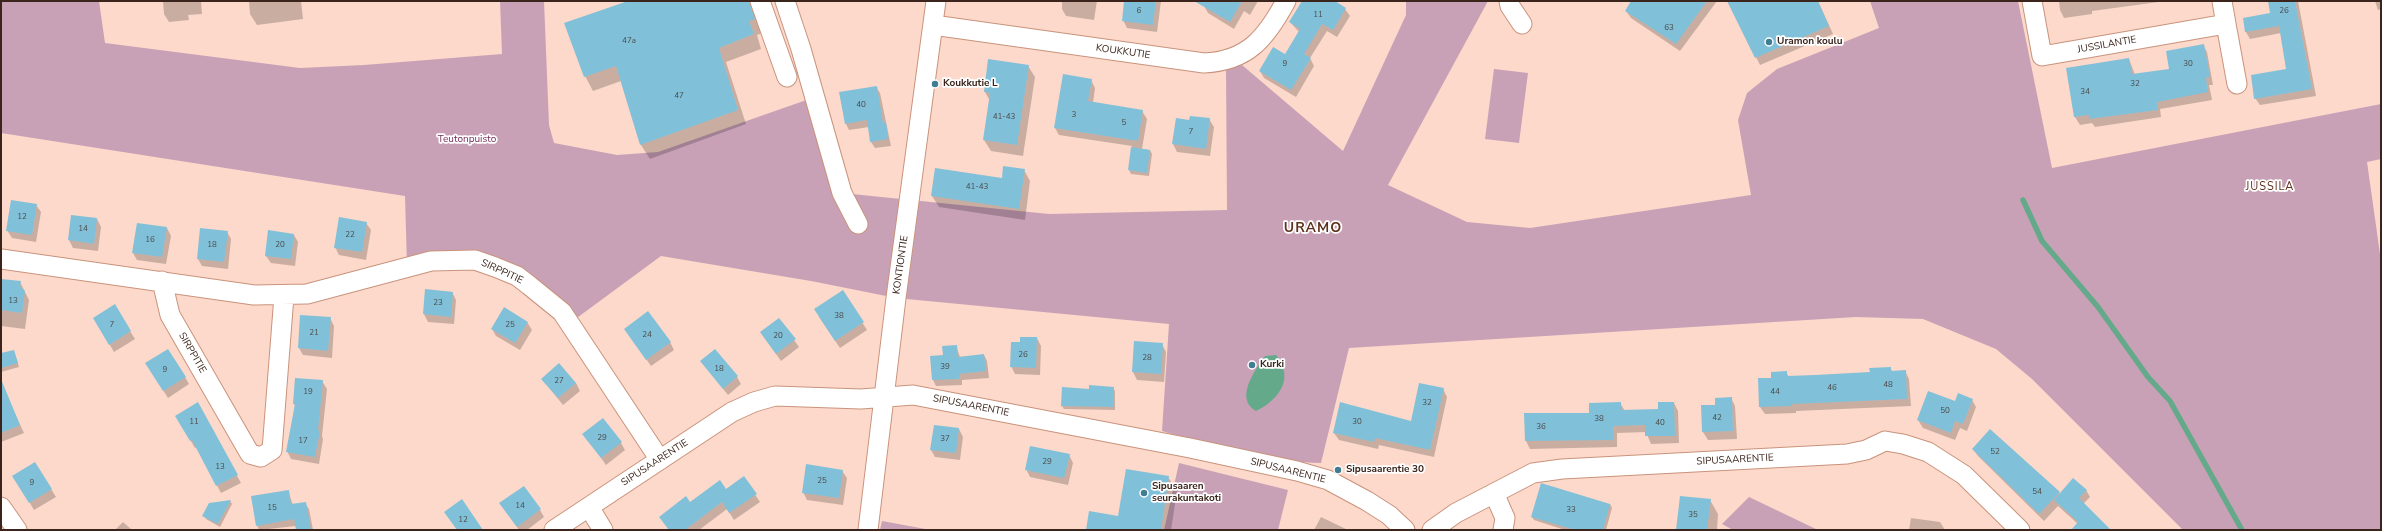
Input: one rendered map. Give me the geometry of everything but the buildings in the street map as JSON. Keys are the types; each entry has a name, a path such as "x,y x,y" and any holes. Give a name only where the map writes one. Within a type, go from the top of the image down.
{"street":[{"path":"760,1 787,77"},
{"path":"785,1 801,49 842,192 858,224"},
{"name":"KONTIONTIE","path":"868,530 896,298 936,1"},
{"name":"KOUKKUTIE","path":"933,25 1204,63 1223,62 1236,58 1252,48 1277,18 1286,1"},
{"path":"1509,1 1510,6 1522,24"},
{"name":"JUSSILANTIE","path":"2032,1 2042,56 2226,24"},
{"path":"2222,1 2237,84"},
{"name":"SIRPPITIE","path":"1,259 254,294 284,296 307,294 431,261 475,260 517,276 562,312 660,460"},
{"name":"SIRPPITIE","path":"162,281 170,315 250,454 261,457 272,450 284,296"},
{"name":"SIPUSAARENTIE","path":"554,530 732,412 754,402 775,396 861,399 913,395 1190,448 1296,471 1328,480 1367,501 1389,515 1405,530"},
{"name":"SIPUSAARENTIE","path":"1432,530 1456,513 1533,473 1562,469 1847,454 1866,450 1885,441 1903,444 1928,452 1962,473 2020,530"},
{"path":"1494,493 1505,518 1503,530"},
{"path":"1,507 17,530"},
{"path":"589,507 603,530"}],"green space":[{"name":"Teutonpuisto","path":"1,1 99,1 105,43 300,68 364,65 502,54 500,1 544,1 549,125 554,143 617,155 658,152 815,97 842,193 1049,214 1227,210 1226,69 1242,65 1343,151 1406,15 1406,1 1488,1 1388,185 1467,222 1530,228 1751,195 1738,120 1747,93 1777,69 1879,28 1870,1 2018,1 2052,168 2381,104 2381,159 2367,162 2381,261 2381,530 2183,530 2032,379 1996,349 1923,319 1856,317 1349,348 1321,463 1283,460 1241,452 1162,431 1169,324 896,298 811,281 661,256 570,323 495,267 407,266 405,196 1,133"},
{"path":"1494,69 1528,73 1519,143 1485,139"},
{"path":"1179,463 1288,490 1278,530 1164,530"},
{"path":"1749,497 1818,530 1733,530 1722,524"},
{"path":"882,521 931,530 880,530"}],"shaded area":[{"path":"1276,355 1282,364 1284,372 1282,388 1272,401 1256,411 1250,406 1247,399 1248,384 1265,356"}],"waterway":[{"path":"2023,200 2042,241 2098,307 2148,377 2170,401 2242,530"}],"place":[{"name":"Uramon koulu","path":"1769,42"},
{"name":"Koukkutie L","path":"935,84"},
{"name":"Kurki","path":"1252,365"},
{"name":"Sipusaarentie 30","path":"1338,470"},
{"name":"Sipusaaren seurakuntakoti","path":"1144,493"}],"district":[{"name":"JUSSILA","path":"2270,187"},
{"name":"URAMO","path":"1313,229"}]}
